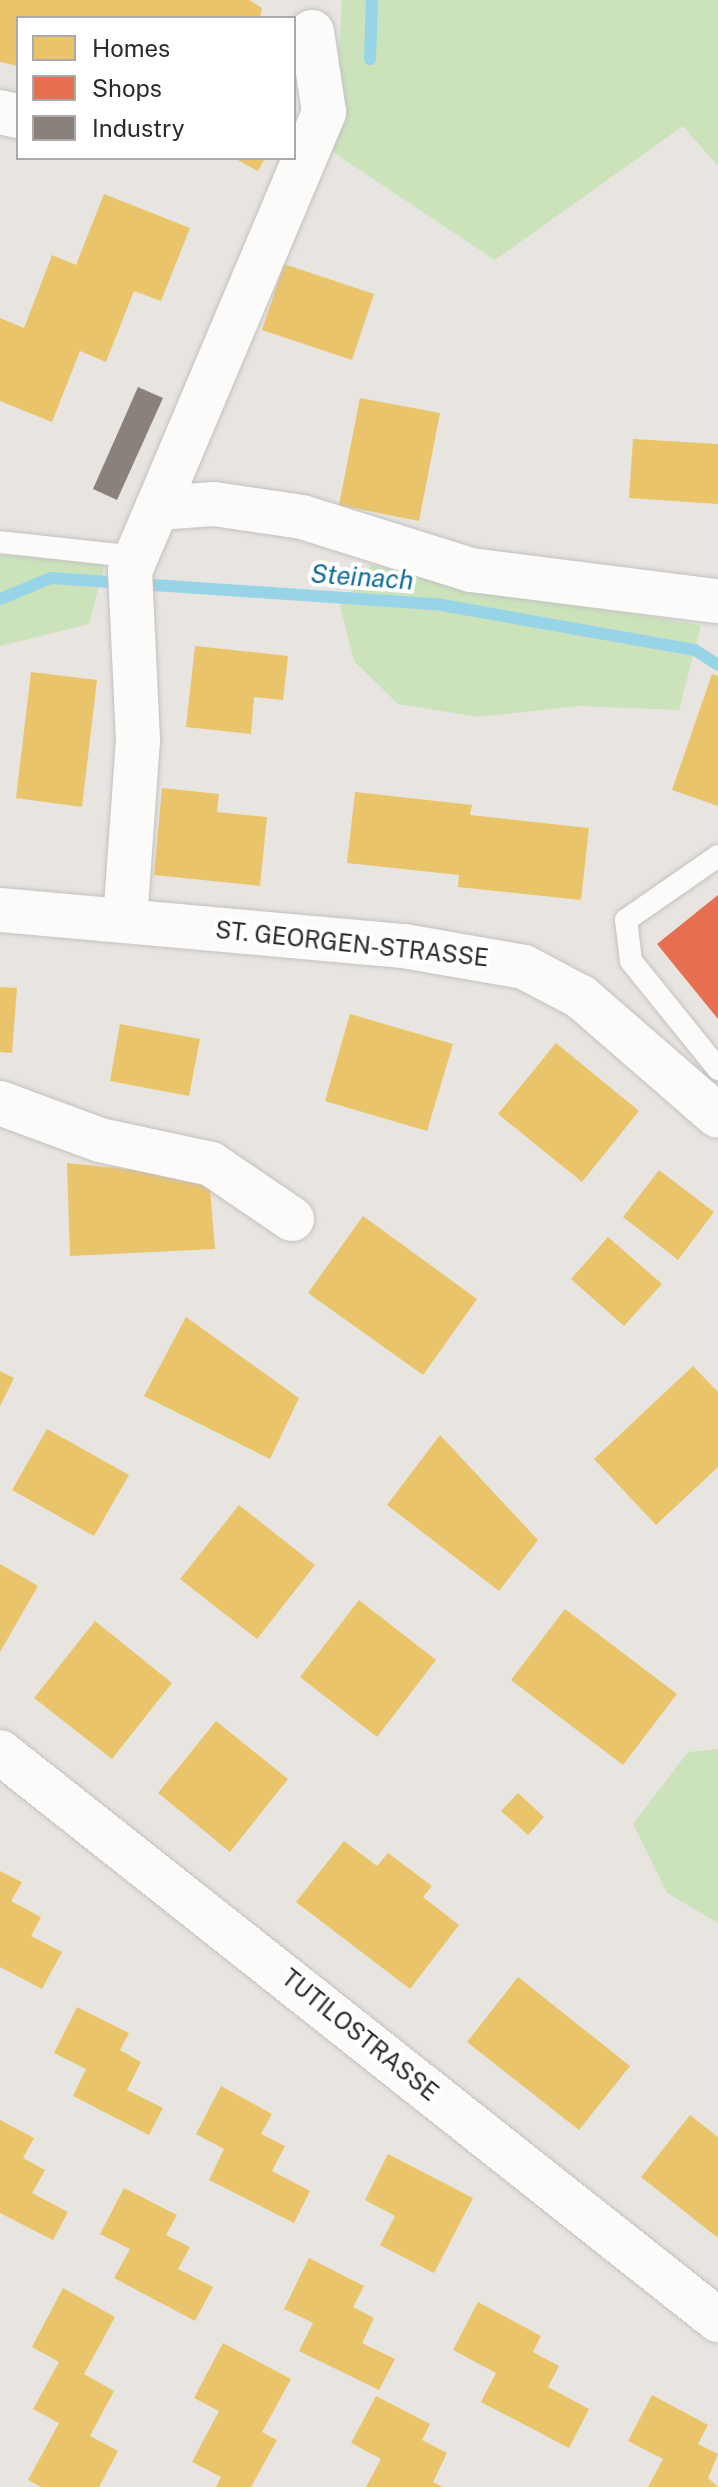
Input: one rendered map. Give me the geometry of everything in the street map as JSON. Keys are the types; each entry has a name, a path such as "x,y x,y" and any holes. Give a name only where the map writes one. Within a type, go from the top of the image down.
{"street":[{"path":"125,921 138,740 129,628 134,564 324,112 312,32"},
{"path":"157,508 214,504 302,517 471,570 718,601"},
{"name":"ST. GEORGEN-STRASSE","path":"0,910 449,951 524,967 581,997 718,1116"},
{"path":"0,1103 100,1140 211,1164 292,1219"},
{"name":"TUTILOSTRASSE","path":"0,1752 718,2320"}],"lane":[{"path":"0,542 134,564"},
{"path":"718,856 626,920 631,961 718,1069"}],"green space":[{"path":"342,0 718,0 718,166 683,126 495,260 333,152"},
{"path":"0,555 106,560 89,624 0,646"},
{"path":"371,565 476,589 701,625 679,710 578,706 478,717 398,704 354,661 340,606"},
{"path":"718,1749 718,1923 667,1893 633,1824 688,1752"}],"building: Homes":[{"path":"0,0 249,0 262,8 260,16 16,16 16,66 0,62"},
{"path":"238,160 264,160 258,171"},
{"path":"104,194 190,228 161,301 134,291 106,362 80,351 52,422 0,401 0,318 24,328 52,255 76,265"},
{"path":"284,264 374,294 352,360 262,330"},
{"path":"360,398 440,413 419,521 339,505"},
{"path":"633,439 718,444 718,504 629,498"},
{"path":"195,646 288,656 283,700 254,697 251,734 186,727"},
{"path":"31,672 97,680 82,807 16,798"},
{"path":"712,674 718,676 718,806 672,790"},
{"path":"162,788 219,794 217,812 267,817 260,886 154,875"},
{"path":"355,792 472,805 470,815 589,828 581,900 458,887 459,875 347,863"},
{"path":"0,987 17,988 12,1053 0,1052"},
{"path":"350,1014 453,1044 427,1131 325,1101"},
{"path":"120,1024 200,1039 189,1096 110,1081"},
{"path":"556,1043 639,1111 582,1182 498,1114"},
{"path":"67,1163 209,1177 215,1249 70,1256"},
{"path":"659,1170 714,1212 678,1260 623,1217"},
{"path":"363,1216 477,1299 423,1375 308,1293"},
{"path":"608,1237 662,1284 624,1326 571,1279"},
{"path":"186,1317 299,1398 270,1459 144,1396"},
{"path":"693,1366 718,1392 718,1467 656,1525 594,1459"},
{"path":"0,1371 14,1378 0,1406"},
{"path":"47,1429 129,1475 94,1536 12,1490"},
{"path":"440,1435 538,1540 499,1591 387,1505"},
{"path":"239,1505 315,1565 257,1639 180,1579"},
{"path":"0,1564 38,1586 0,1652"},
{"path":"359,1600 436,1660 377,1737 300,1677"},
{"path":"565,1609 677,1694 623,1765 511,1680"},
{"path":"95,1621 172,1683 112,1759 34,1698"},
{"path":"216,1721 288,1779 230,1852 158,1793"},
{"path":"518,1793 544,1817 528,1835 501,1811"},
{"path":"344,1841 377,1866 388,1853 432,1886 423,1897 459,1925 410,1989 296,1902"},
{"path":"0,1871 22,1882 11,1901 41,1917 31,1936 62,1952 42,1989 0,1967"},
{"path":"518,1977 630,2066 579,2130 467,2042"},
{"path":"77,2007 129,2033 120,2050 141,2062 127,2090 163,2108 149,2135 73,2096 86,2069 54,2053"},
{"path":"221,2086 272,2114 261,2134 285,2146 272,2171 310,2191 294,2223 209,2180 224,2149 196,2134"},
{"path":"690,2115 718,2137 718,2238 641,2177"},
{"path":"0,2120 34,2138 23,2158 45,2170 32,2193 68,2212 53,2240 0,2213"},
{"path":"388,2154 473,2198 434,2273 380,2245 395,2216 365,2200"},
{"path":"124,2188 177,2215 166,2235 190,2247 178,2269 213,2287 195,2321 114,2278 130,2249 100,2234"},
{"path":"309,2258 364,2286 353,2307 374,2318 362,2343 395,2359 379,2390 299,2351 313,2323 284,2309"},
{"path":"63,2288 115,2317 84,2374 114,2391 90,2436 118,2451 99,2487 41,2487 28,2480 59,2423 33,2409 59,2362 32,2347"},
{"path":"478,2302 541,2336 533,2352 559,2366 548,2387 589,2409 569,2448 481,2402 496,2373 453,2350"},
{"path":"223,2343 291,2379 262,2432 277,2440 251,2487 216,2487 221,2477 192,2462 219,2411 194,2398"},
{"path":"652,2395 708,2425 698,2444 718,2454 708,2478 718,2487 648,2487 663,2459 628,2441"},
{"path":"376,2396 430,2424 422,2440 447,2453 433,2482 443,2487 366,2487 381,2459 351,2443"}],"building: Shops":[{"path":"718,895 718,1019 657,944"}],"building: Industry":[{"path":"138,387 163,398 117,500 93,489"}],"waterway":[{"path":"370,59 372,0"},
{"name":"Steinach","path":"0,599 51,578 436,604 695,650 718,665"}]}
